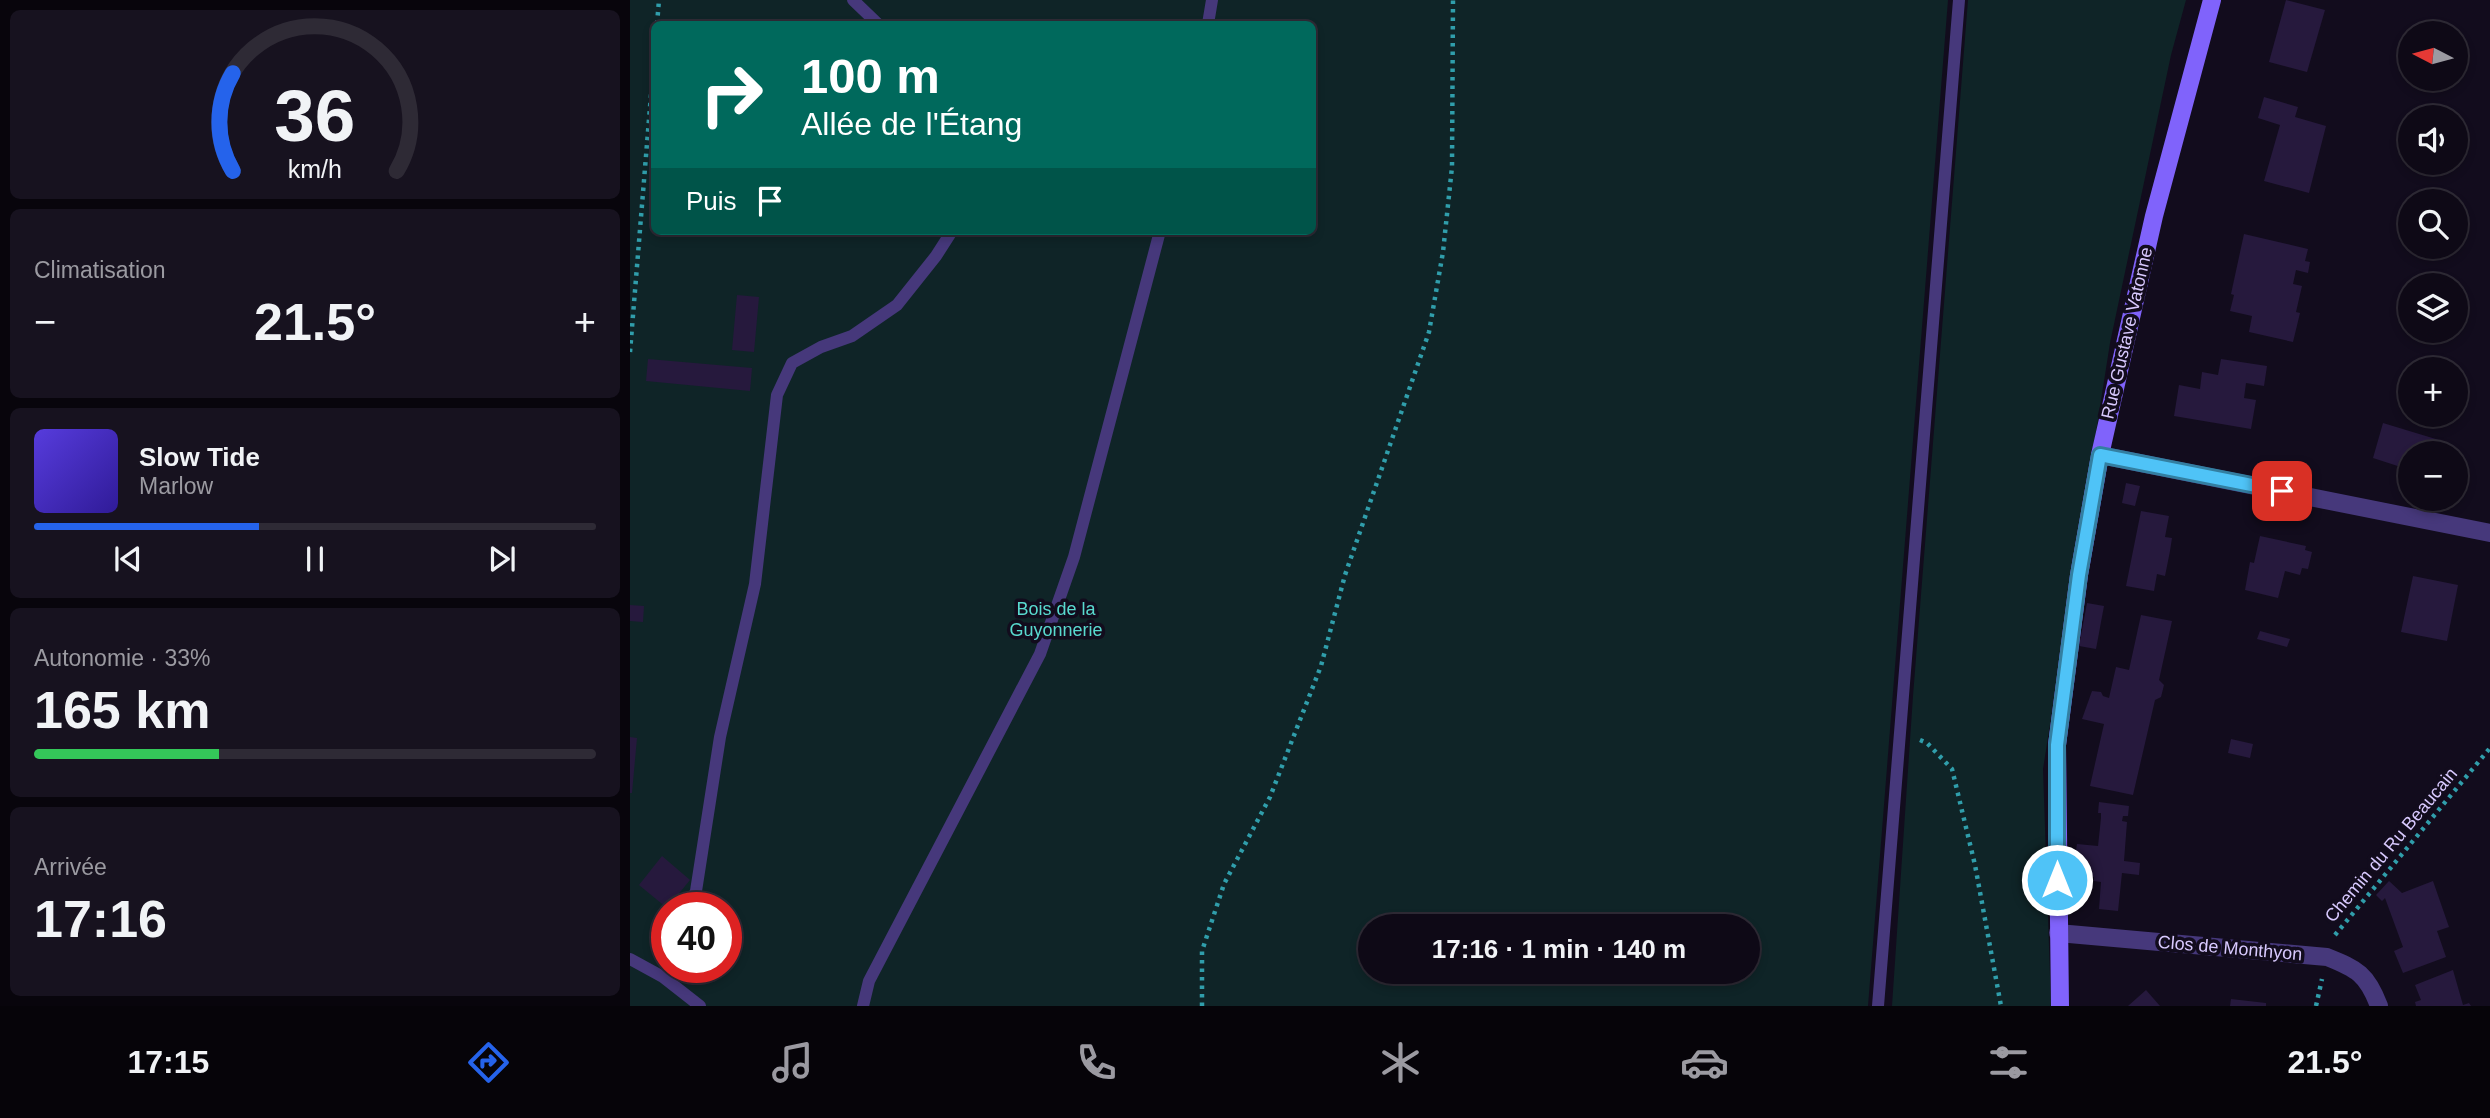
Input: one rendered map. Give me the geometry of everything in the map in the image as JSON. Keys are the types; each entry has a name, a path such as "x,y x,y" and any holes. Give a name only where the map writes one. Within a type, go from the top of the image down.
{"street":[{"name":"Rue Gustave Vatonne","path":"2060,1006 2057,745 2079,575 2100,455 2154,216 2212,0"},
{"path":"2100,455 2490,533"},
{"name":"Clos de Monthyon","path":"2058,933 2327,957 2354,968 2372,987 2379,1006"}],"lane":[{"path":"853,0 875,21"},
{"path":"1208,21 1212,0"},
{"path":"1878,1006 1959,0"},
{"path":"696,892 720,737 755,584 778,395 792,363 821,347 852,336 897,305 949,235"},
{"path":"863,1006 869,981 1040,654 1074,557 1159,235"},
{"path":"630,959 651,966"},
{"path":"677,983 700,1006"}],"path":[{"path":"657,21 659,0"},
{"path":"1202,1006 1202,951 1224,884 1270,797 1321,666 1345,575 1429,332 1443,252 1452,167 1453,0"},
{"path":"630,352 651,95"},
{"path":"1901,730 1927,743 1952,768 1975,865 2001,1006"},
{"name":"Chemin du Ru Beaucain","path":"2316,1006 2330,941 2490,747"}],"green space":[{"name":"Bois de la Guyonnerie","path":"630,0 1948,0 1868,1006 630,1006"},
{"path":"1968,0 2186,0 2171,55 2110,343 2043,769 2051,1006 1892,1006 1913,696"}],"building":[{"path":"2286,0 2325,10 2307,72 2269,62"},
{"path":"2264,97 2298,107 2295,117 2326,126 2309,193 2264,181 2280,125 2258,118"},
{"path":"2244,234 2308,249 2305,261 2310,262 2308,273 2296,270 2293,284 2302,286 2296,312 2300,313 2293,342 2249,332 2252,316 2230,311"},
{"path":"737,295 759,297 754,352 732,350"},
{"path":"648,359 752,368 750,391 646,381"},
{"path":"2221,359 2267,366 2264,386 2246,383 2244,398 2256,400 2251,429 2174,416 2179,385 2200,389 2202,372 2218,375"},
{"path":"2383,423 2439,440 2398,441 2398,466 2373,458"},
{"path":"2126,483 2140,486 2135,506 2122,503"},
{"path":"2141,511 2169,516 2165,537 2172,538 2165,576 2157,574 2154,591 2126,586"},
{"path":"2260,536 2306,546 2305,550 2312,552 2308,569 2302,568 2300,575 2285,571 2278,598 2245,590 2250,562 2254,563"},
{"path":"2413,576 2458,585 2447,641 2401,632"},
{"path":"2087,603 2104,606 2096,649 2079,646"},
{"path":"630,605 644,606 643,622 630,621"},
{"path":"2141,615 2172,621 2159,680 2164,685 2161,697 2155,700 2133,795 2090,786 2104,724 2082,719 2092,691 2101,692 2109,698 2116,667 2129,670"},
{"path":"2260,631 2290,639 2287,647 2257,639"},
{"path":"630,737 637,738 632,793 630,793"},
{"path":"2231,739 2253,744 2250,758 2228,753"},
{"path":"2099,802 2129,806 2128,816 2123,816 2122,821 2127,822 2124,861 2140,863 2139,875 2122,873 2118,911 2099,909 2101,882 2094,881 2094,877 2069,874 2069,855 2075,856 2077,844 2098,846 2101,818 2101,813 2098,813"},
{"path":"662,856 690,880 680,892 651,892 651,895 639,885"},
{"path":"2389,881 2402,893 2433,881 2449,927 2437,931 2446,957 2403,973 2394,951 2403,947 2385,898 2382,901 2376,895"},
{"path":"2453,970 2463,1005 2469,1003 2471,1006 2416,1006 2415,1002 2421,1000 2415,985"},
{"path":"2146,990 2160,1006 2128,1006"},
{"path":"2231,999 2266,1003 2266,1006 2230,1006"}],"route":[{"path":"2057,880 2057,745 2079,575 2100,455 2282,491"}]}
